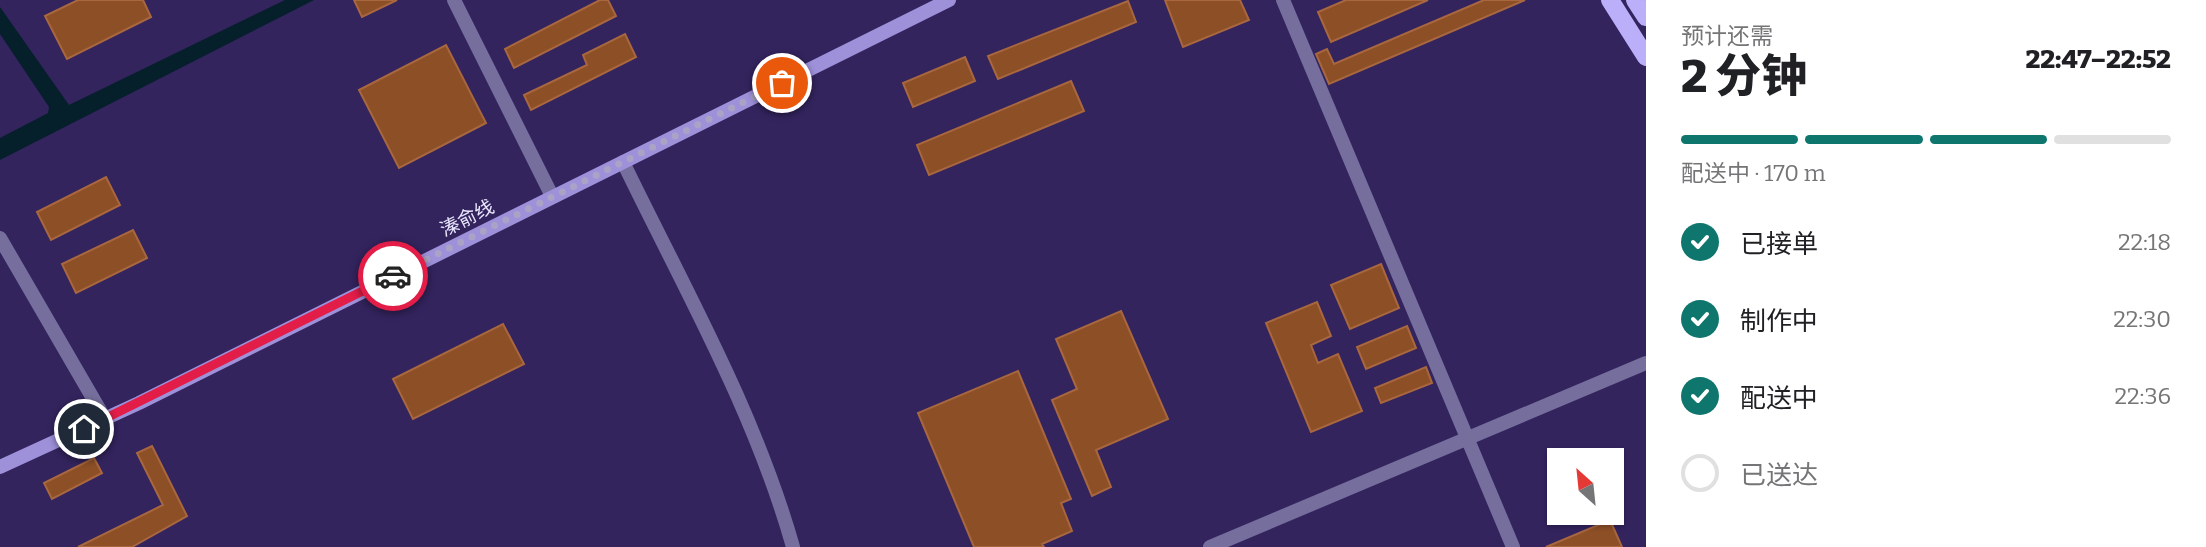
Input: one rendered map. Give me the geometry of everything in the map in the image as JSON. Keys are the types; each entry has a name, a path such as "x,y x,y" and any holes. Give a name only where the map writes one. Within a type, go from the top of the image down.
{"main road":[{"name":"溱俞线","path":"0,467 105,419 949,0"},
{"path":"1610,0 1646,57"},
{"path":"1635,0 1646,17"}],"street":[{"path":"454,0 552,197"},
{"path":"1283,0 1513,547"},
{"path":"623,162 754,432 776,486 793,547"},
{"path":"0,238 105,419"},
{"path":"1210,547 1646,363"}],"water":[{"path":"285,0 314,0 0,160 0,138 48,113 49,107 0,34 0,7 69,105"}],"building":[{"path":"78,0 143,0 151,17 67,59 45,16"},
{"path":"354,0 397,0 362,17"},
{"path":"600,0 608,0 616,16 514,68 505,49"},
{"path":"1165,0 1240,0 1249,20 1183,47"},
{"path":"1346,0 1428,0 1331,42 1318,12"},
{"path":"1484,0 1525,0 1329,84 1316,54 1327,49 1334,64"},
{"path":"1128,1 1136,22 998,79 988,56"},
{"path":"625,34 636,57 531,110 524,95 587,65 583,55"},
{"path":"446,45 486,123 399,168 359,90"},
{"path":"965,57 975,81 913,107 903,83"},
{"path":"1071,81 1084,111 929,175 917,145"},
{"path":"106,177 120,205 51,240 37,212"},
{"path":"133,230 147,258 76,293 62,264"},
{"path":"1381,264 1399,308 1350,329 1331,285"},
{"path":"1317,302 1331,336 1311,345 1318,363 1338,354 1362,411 1311,432 1266,323"},
{"path":"1121,311 1168,419 1096,450 1111,487 1092,496 1052,400 1077,389 1056,339"},
{"path":"503,324 524,364 413,419 393,379"},
{"path":"1407,326 1416,348 1366,369 1357,347"},
{"path":"1426,367 1432,383 1381,403 1375,388"},
{"path":"1018,371 1071,499 1061,503 1072,531 1042,544 1044,547 974,547 918,413"},
{"path":"152,446 187,516 132,547 78,547 163,505 137,453"},
{"path":"94,458 102,473 52,499 44,483"},
{"path":"1598,525 1612,525 1622,547 1546,547"}],"way so far":[{"path":"393,276 782,83"}],"route":[{"path":"84,429 393,276"}]}
